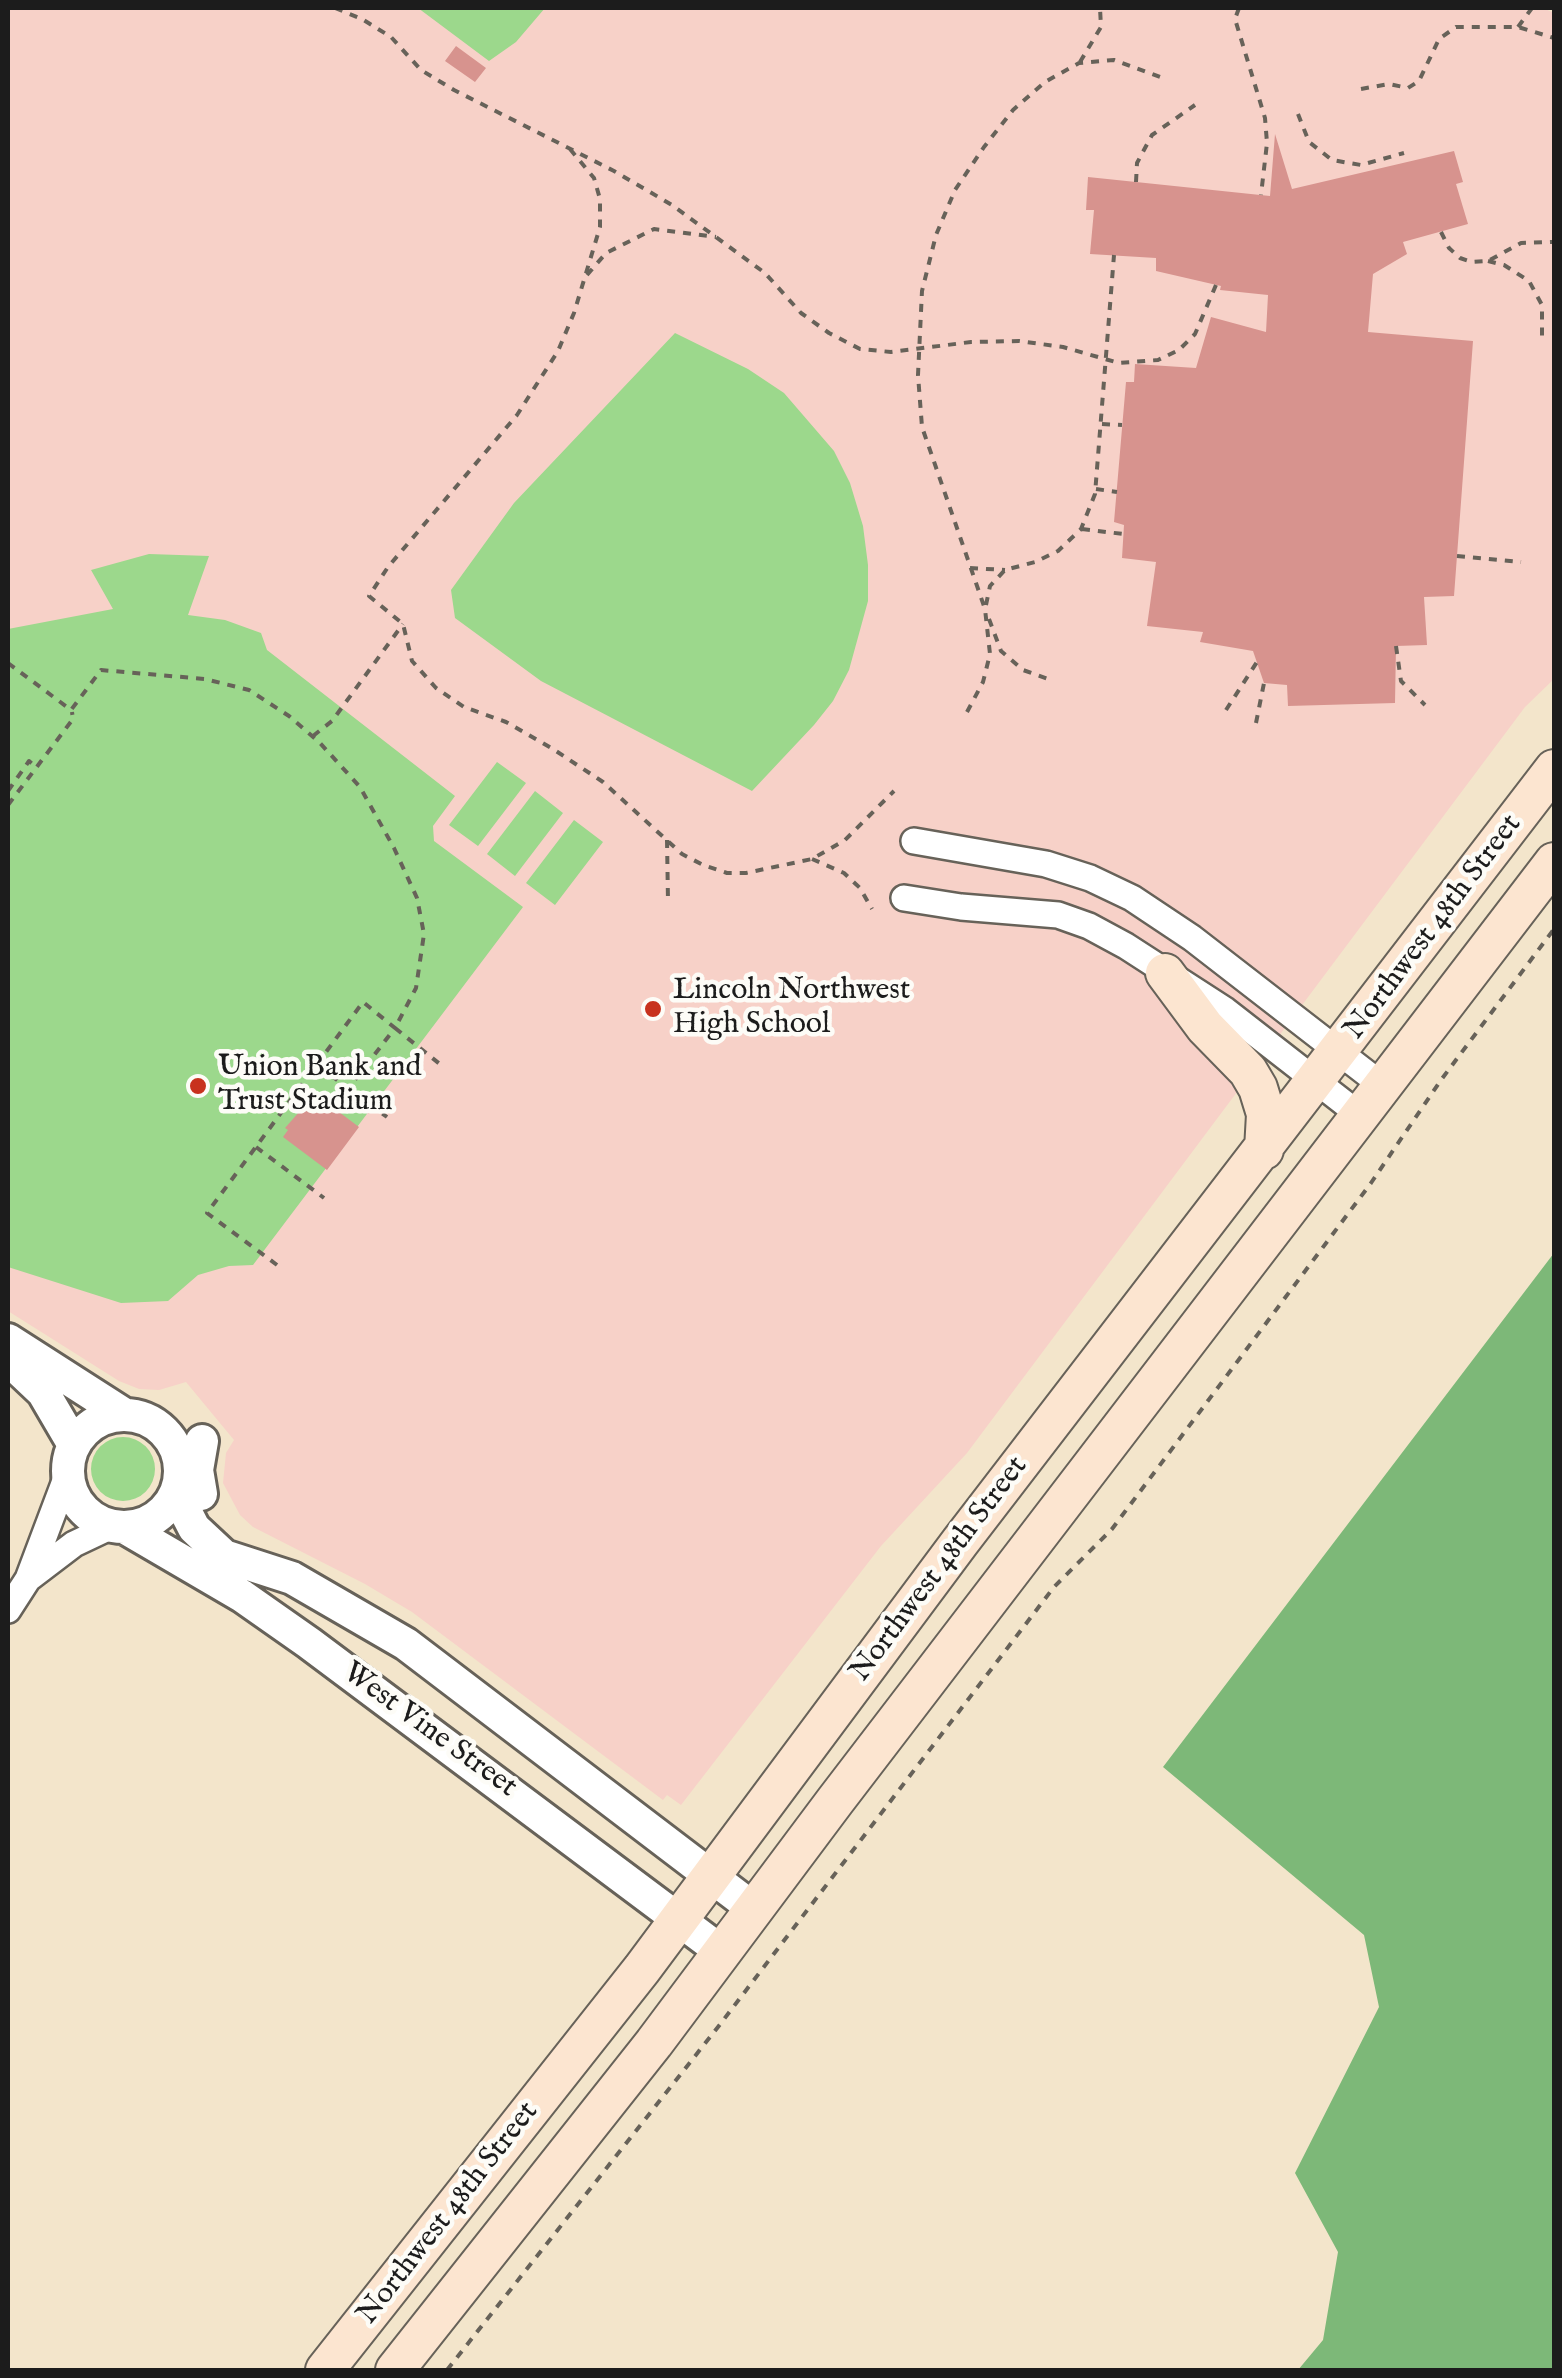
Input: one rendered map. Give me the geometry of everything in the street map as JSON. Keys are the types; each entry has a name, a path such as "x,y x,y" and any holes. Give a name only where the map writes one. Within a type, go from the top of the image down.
{"main road":[{"name":"Northwest 48th Street","path":"325,2370 620,1998 960,1542 1554,769"},
{"name":"Northwest 48th Street","path":"395,2370 722,1952 1554,862"},
{"path":"1165,973 1258,1088 1266,1114 1264,1150"}],"street":[{"path":"914,841 1046,864 1090,878 1132,898 1176,926 1372,1101"},
{"path":"904,898 1058,915 1089,926 1225,1010 1329,1066 1372,1101"},
{"path":"8,1340 124,1414 144,1418 170,1438 180,1469 176,1493 155,1518 140,1525 118,1526 95,1519 81,1507 72,1492 71,1459 42,1392 8,1359"},
{"path":"8,1610 28,1579 71,1459 95,1422 124,1414"},
{"path":"202,1441 197,1470 210,1517 224,1536 264,1568"},
{"name":"West Vine Street","path":"176,1493 194,1528 224,1556 264,1568 336,1601 406,1644 754,1910"},
{"path":"28,1579 74,1544 118,1526"},
{"name":"West Vine Street","path":"118,1526 256,1605 722,1952"}],"path":[{"path":"335,8 391,37 421,70 658,196 765,273 801,312 860,349 891,352 1019,340 1063,347 1106,361 1158,360 1179,350 1195,334 1216,284"},
{"path":"1079,64 1101,27 1100,8"},
{"path":"1239,8 1235,19 1265,118 1267,143 1261,195"},
{"path":"1518,28 1532,8"},
{"path":"1360,89 1389,84 1408,88 1419,81 1439,39 1456,26 1518,28 1554,38"},
{"path":"1048,680 1023,670 1001,651 922,427 922,290 936,235 956,190 1013,110 1045,82 1079,64 1114,60 1160,77"},
{"path":"1136,182 1137,163 1152,135 1194,105"},
{"path":"1298,114 1309,142 1332,160 1361,164 1404,153"},
{"path":"570,149 594,178 600,199 600,227 558,351 525,404 388,567 369,596 404,624 412,661 436,688 464,707 506,722 553,749 603,782 682,854 727,872 760,870 812,859 845,840 894,791"},
{"path":"584,279 606,253 654,229 720,238"},
{"path":"1441,232 1448,248 1460,258 1504,266 1529,281 1542,305 1542,339"},
{"path":"1488,261 1521,243 1554,242"},
{"path":"969,568 1005,570 1035,562 1058,551 1082,529 1096,489 1114,256"},
{"path":"1102,424 1122,425"},
{"path":"1096,489 1117,492"},
{"path":"1082,529 1123,534"},
{"path":"1456,556 1521,562"},
{"path":"967,712 983,682 990,654 985,609 990,586 1005,570"},
{"path":"313,736 332,722 404,624"},
{"path":"1396,646 1402,681 1425,704"},
{"path":"1226,710 1257,662"},
{"path":"8,663 71,710 73,718 8,805"},
{"path":"71,710 101,670 206,679 249,690 313,736 360,787 417,898 424,934 416,988 395,1028 348,1089"},
{"path":"1256,722 1264,683"},
{"path":"8,791 29,762 36,767"},
{"path":"667,840 668,900"},
{"path":"812,859 844,873 860,888 872,909"},
{"path":"447,2370 718,2027 1054,1587 1112,1528 1371,1183 1440,1080 1554,929"},
{"path":"277,1265 207,1213 364,1002 441,1064"},
{"path":"317,1065 386,1117"},
{"path":"256,1147 324,1198"}],"shaded area":[{"name":"Lincoln Northwest High School","path":"8,8 1543,8 1554,13 1554,679 1525,707 967,1453 881,1546 681,1805 667,1795 663,1800 412,1612 253,1527 240,1515 223,1483 226,1453 234,1440 186,1382 159,1390 139,1389 119,1381 8,1311"}],"green space":[{"path":"418,8 545,8 516,42 489,61"},
{"path":"675,333 748,369 784,393 834,451 850,483 863,526 868,601 849,670 833,701 814,725 752,791 541,681 455,618 451,590 514,503"},
{"name":"Union Bank and Trust Stadium","path":"149,554 209,556 188,615 225,620 261,633 267,650 455,796 433,826 434,841 523,907 253,1265 229,1266 198,1275 168,1301 121,1303 8,1267 8,629 113,609 91,570"},
{"path":"497,762 526,783 478,846 449,825"},
{"path":"535,791 563,813 515,876 487,854"},
{"path":"574,820 603,842 555,905 526,883"},
{"path":"1554,1253 1554,2370 1298,2370 1323,2340 1338,2252 1295,2173 1379,2007 1364,1935 1163,1767"},
{"path":"123,1437 145,1447 155,1469 145,1491 123,1501 101,1491 91,1469 101,1447"}],"building":[{"path":"456,46 486,68 475,82 445,61"},
{"path":"1275,134 1292,189 1454,151 1463,182 1456,184 1468,224 1403,242 1407,254 1373,274 1368,332 1473,341 1454,596 1424,597 1427,645 1396,646 1395,703 1288,706 1287,685 1264,683 1253,651 1200,642 1203,632 1147,626 1156,562 1122,558 1124,525 1114,522 1126,382 1134,382 1135,364 1196,368 1211,317 1266,332 1268,295 1220,290 1221,286 1156,271 1156,258 1090,254 1094,210 1086,210 1088,177 1270,196"},
{"path":"315,1094 359,1127 327,1170 283,1137 288,1130 285,1128"}],"place":[{"name":"Lincoln Northwest High School","path":"653,1009"},
{"name":"Union Bank and Trust Stadium","path":"198,1086"}]}
